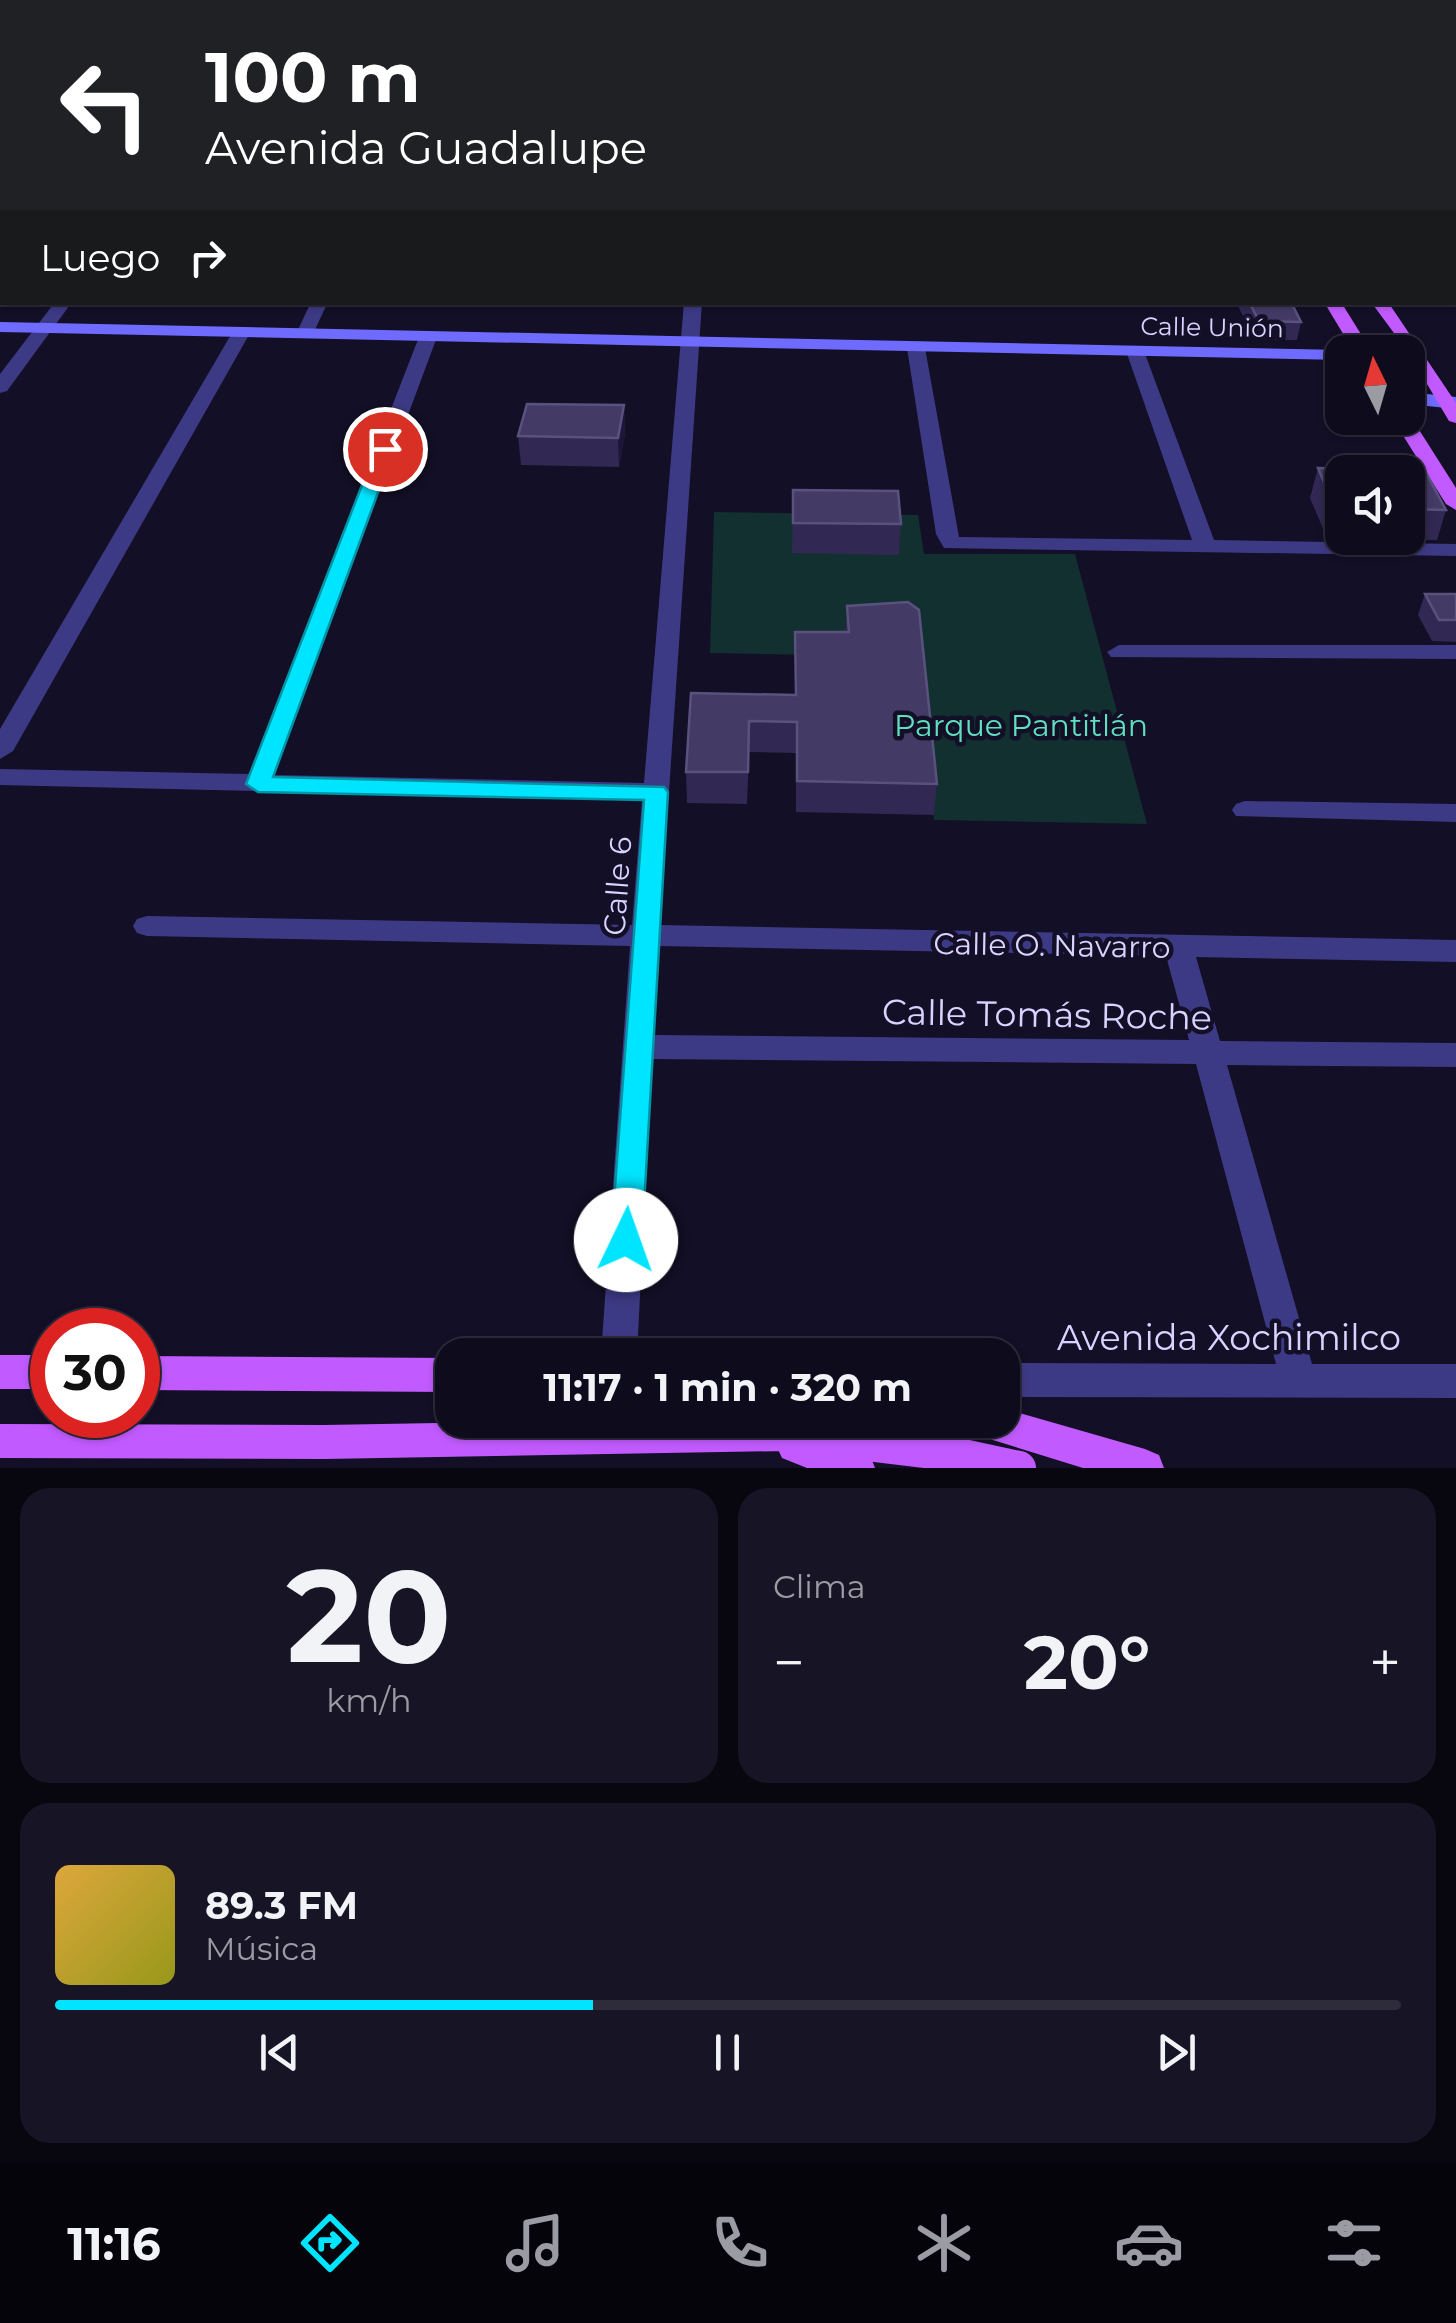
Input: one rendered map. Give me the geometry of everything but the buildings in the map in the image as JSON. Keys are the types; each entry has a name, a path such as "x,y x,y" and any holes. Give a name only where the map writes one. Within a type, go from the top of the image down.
{"main road":[{"path":"1334,305 1352,335"},
{"path":"1381,305 1398,335"},
{"path":"1425,374 1452,408"},
{"path":"1413,435 1456,504"},
{"path":"0,1372 30,1372"},
{"path":"160,1373 435,1375"},
{"path":"1020,1431 1145,1468"},
{"path":"0,1441 324,1442 784,1434 958,1454 1019,1468"},
{"path":"778,1438 856,1468"}],"street":[{"path":"0,387 62,305"},
{"path":"305,334 319,305"},
{"name":"Calle 6","path":"621,1338 637,1047 693,305"},
{"name":"Calle Unión","path":"0,326 1325,355"},
{"path":"0,751 241,333"},
{"path":"258,784 428,337"},
{"path":"916,348 947,534 952,543 1456,550"},
{"path":"1134,351 1206,548"},
{"path":"1425,402 1452,408"},
{"path":"1119,652 1456,652"},
{"path":"0,776 656,792"},
{"path":"1244,810 1456,813"},
{"name":"Calle O. Navarro","path":"148,926 1456,952"},
{"path":"1179,949 1299,1382"},
{"name":"Calle Tomás Roche","path":"637,1047 1456,1055"},
{"name":"Avenida Xochimilco","path":"1020,1380 1456,1381"}],"green space":[{"name":"Parque Pantitlán","path":"714,512 918,515 924,554 1075,554 1147,824 934,820 917,657 710,653"}],"route":[{"path":"385,449 258,784 656,792 626,1240"}]}
